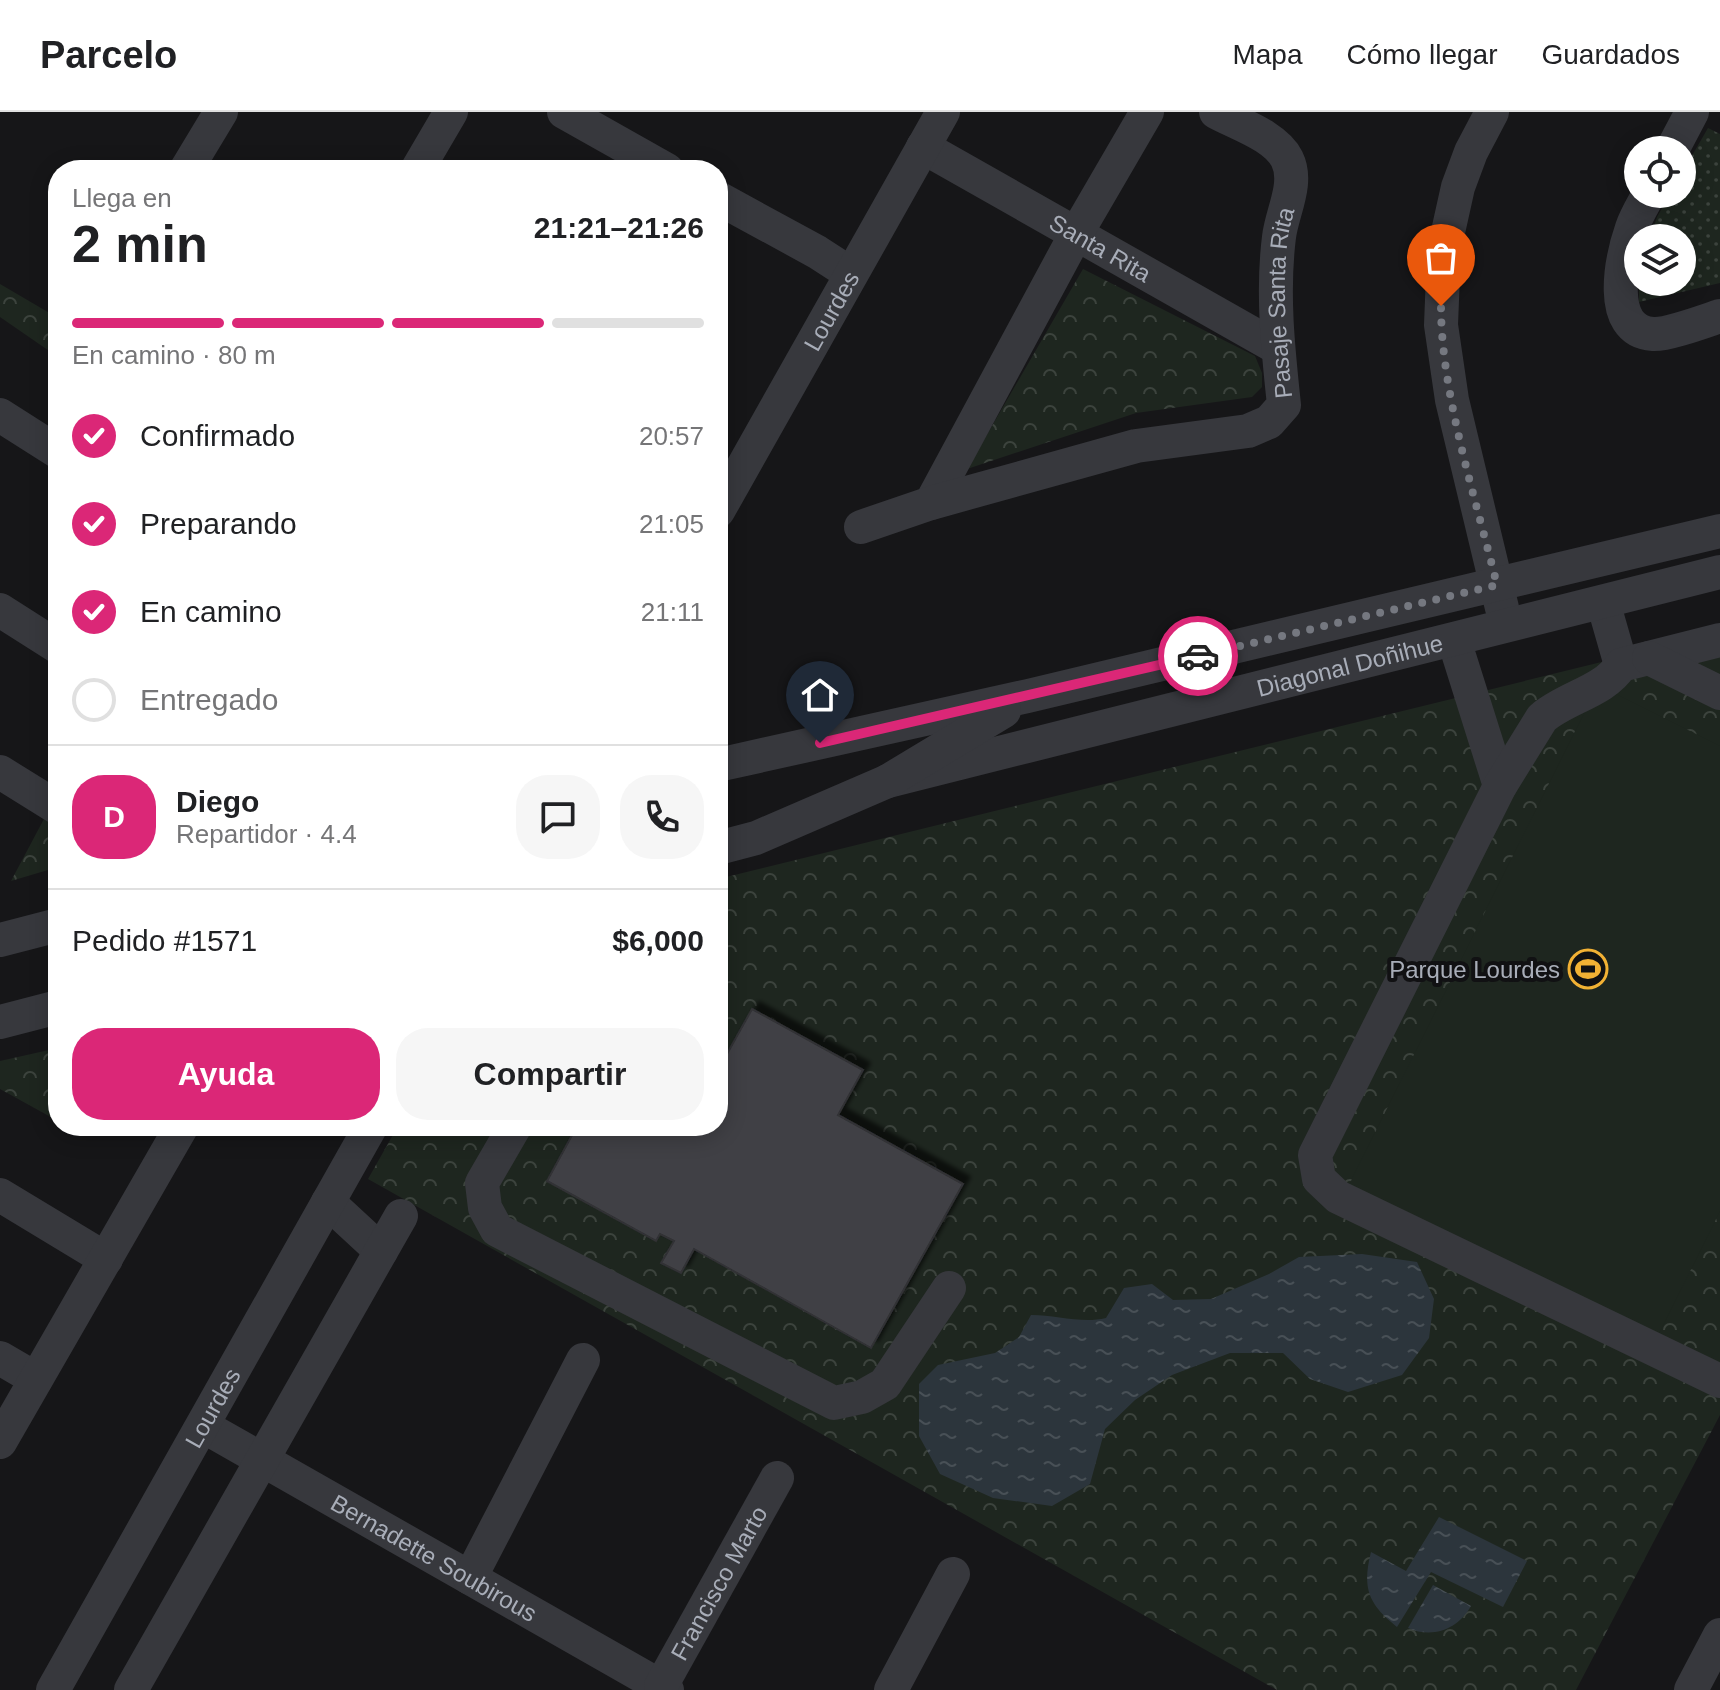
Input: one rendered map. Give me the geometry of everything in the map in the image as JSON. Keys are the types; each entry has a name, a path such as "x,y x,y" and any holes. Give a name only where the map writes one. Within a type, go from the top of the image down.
{"street":[{"path":"192,160 221,112"},
{"path":"423,160 451,112"},
{"path":"564,112 645,160"},
{"name":"Lourdes","path":"728,493 943,112"},
{"path":"931,503 1076,234 1147,112"},
{"name":"Pasaje Santa Rita","path":"861,527 931,503 1136,446 1248,431 1269,422 1284,405 1276,347 1276,255 1281,220 1293,179 1287,158 1276,144 1216,112"},
{"path":"1492,112 1471,152 1458,187 1444,250 1441,325 1452,400 1507,626"},
{"path":"1679,136 1692,112"},
{"path":"1712,112 1720,117"},
{"name":"Santa Rita","path":"923,147 1276,347"},
{"path":"728,203 851,274"},
{"path":"1642,208 1625,249 1621,282 1623,314 1635,329 1654,334 1720,316"},
{"path":"0,415 48,446"},
{"name":"Diagonal Doñihue","path":"728,763 1028,696 1720,531"},
{"name":"Diagonal Doñihue","path":"888,781 1720,572"},
{"path":"1603,602 1635,661 1720,693"},
{"path":"0,610 48,641"},
{"path":"1454,640 1500,786"},
{"path":"1718,1376 1338,1197 1319,1179 1315,1155 1500,786 1542,718 1552,709 1614,676 1635,661 1720,640"},
{"name":"Diagonal Doñihue","path":"728,845 756,838 888,781 1028,696"},
{"path":"0,772 48,802"},
{"path":"1,938 48,927"},
{"path":"0,1022 48,1010"},
{"path":"0,1442 176,1136"},
{"name":"Lourdes","path":"53,1690 365,1136"},
{"path":"509,1136 482,1183 485,1208 497,1230 834,1403 862,1397 885,1384 949,1288"},
{"path":"0,1195 106,1259"},
{"path":"328,1202 381,1251"},
{"path":"131,1690 401,1216"},
{"path":"0,1358 36,1379"},
{"path":"470,1578 583,1360"},
{"name":"Bernadette Soubirous","path":"203,1426 653,1686"},
{"name":"Francisco Marto","path":"653,1686 777,1478"},
{"path":"891,1690 953,1574"},
{"path":"1691,1690 1720,1635"}],"green space":[{"path":"1708,128 1720,134 1720,283 1696,289 1696,224 1655,224 1662,208 1696,208 1696,149"},
{"path":"1083,269 1255,356 1262,373 1262,387 1252,397 1136,413 967,469"},
{"path":"0,284 48,312 48,350 0,317"},
{"path":"1639,296 1665,296 1639,302"},
{"name":"Parque Lourdes","path":"1720,633 1720,1415 1576,1690 1277,1690 368,1179 392,1136 728,1136 728,877"},
{"name":"Parque Lourdes","path":"1598,685 1720,746 1720,1211 1653,1346 1345,1193"},
{"path":"45,817 48,819 48,870 11,881"},
{"path":"48,1050 48,1115 0,1089 0,1061"}],"water":[{"path":"1362,1254 1417,1262 1434,1299 1429,1338 1402,1375 1348,1392 1310,1379 1283,1353 1230,1353 1172,1375 1135,1400 1105,1429 1090,1484 1052,1506 993,1498 940,1474 919,1436 919,1384 938,1365 995,1353 1019,1337 1031,1315 1088,1320 1106,1318 1124,1288 1152,1284 1173,1300 1211,1299 1269,1274 1299,1257"},
{"path":"1439,1517 1527,1561 1503,1607 1431,1572 1397,1627 1379,1611 1370,1594 1367,1576 1371,1552 1406,1571"},
{"path":"1433,1585 1471,1606 1459,1621 1444,1630 1427,1632 1408,1628"}],"building":[{"path":"752,1009 863,1070 838,1115 963,1184 871,1348 694,1249 681,1273 661,1263 674,1241 660,1234 656,1241 547,1181 572,1136 728,1136 728,1052"}],"way so far":[{"path":"1198,656 1497,585 1452,400 1441,306"}],"place":[{"name":"Parque Lourdes","path":"1588,969"}],"route":[{"path":"820,743 1198,656"}]}
